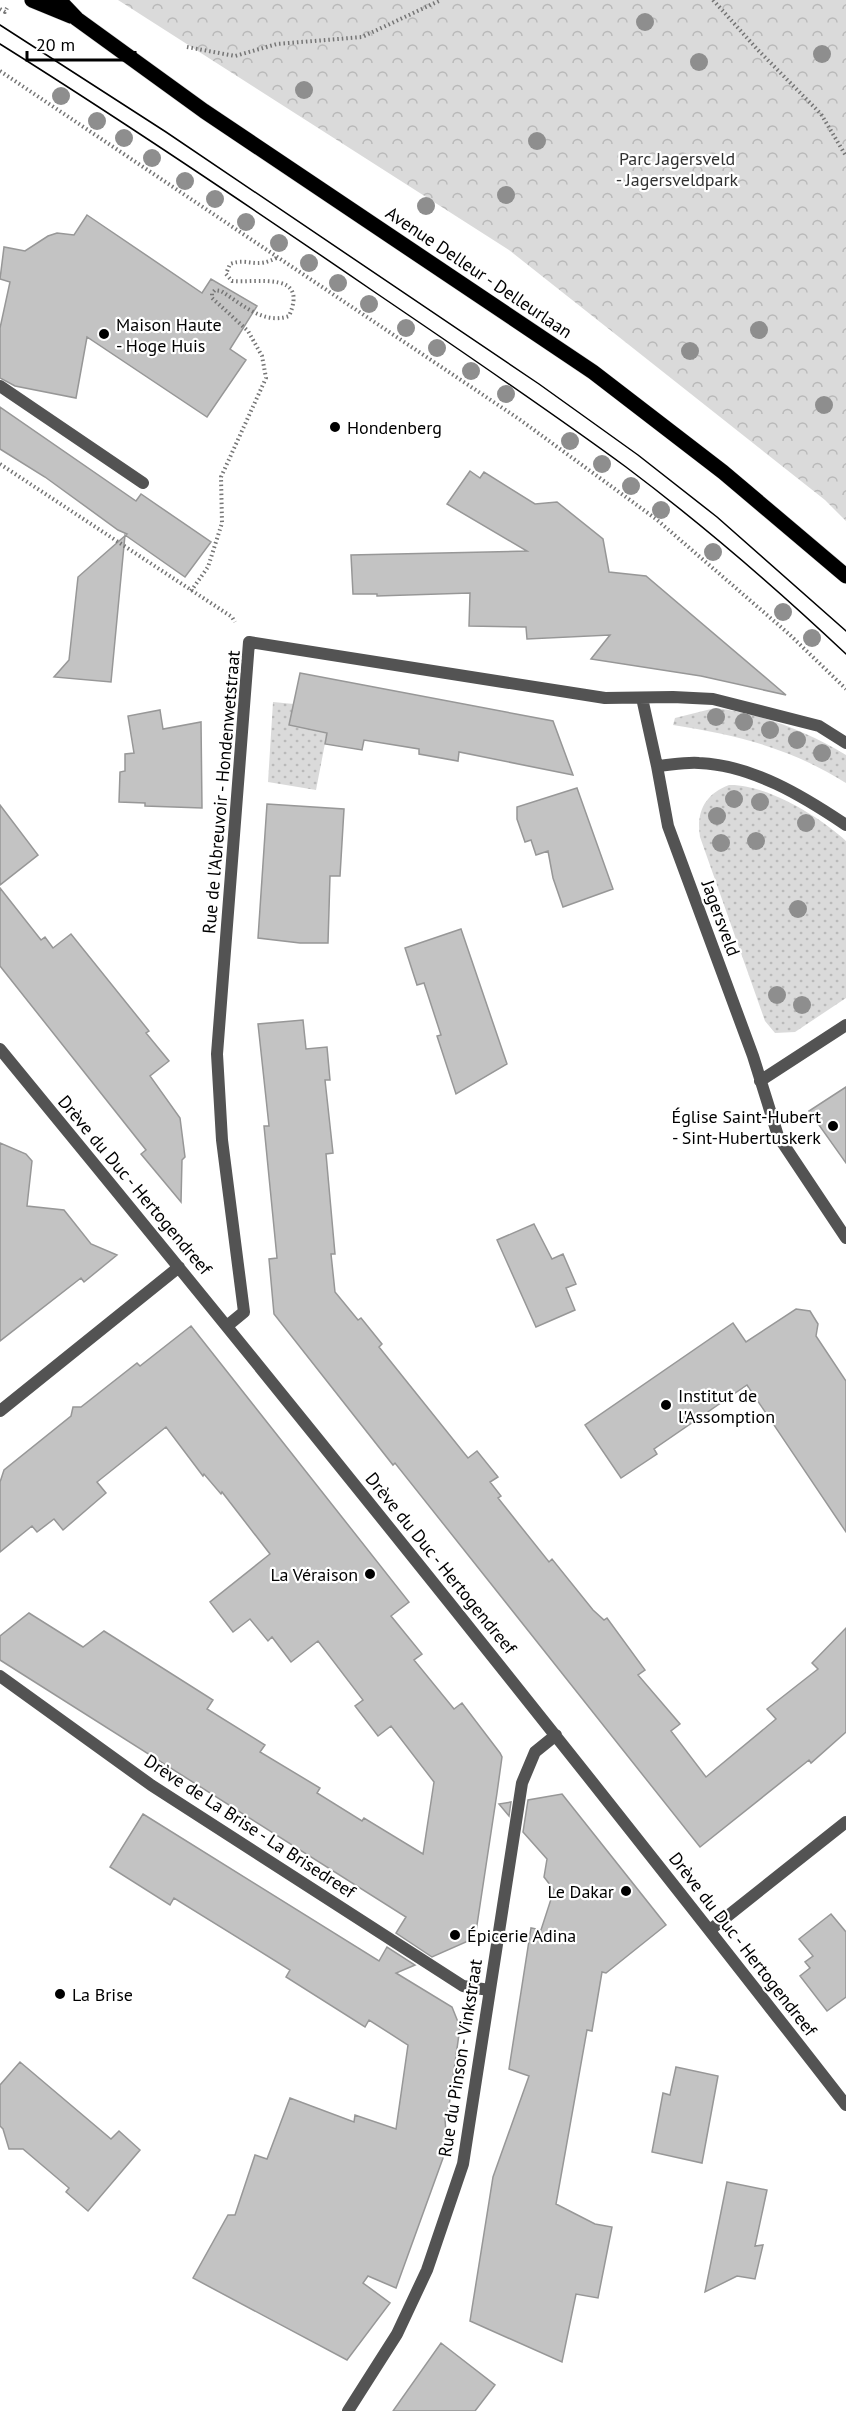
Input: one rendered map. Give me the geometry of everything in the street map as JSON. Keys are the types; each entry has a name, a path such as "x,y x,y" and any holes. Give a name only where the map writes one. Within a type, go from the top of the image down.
{"main road":[{"path":"32,0 77,19"},
{"path":"59,0 77,19"},
{"name":"Avenue Delleur - Delleurlaan","path":"77,19 204,111 592,372 723,472 846,576"}],"street":[{"path":"0,386 143,483"},
{"name":"Rue de l'Abreuvoir - Hondenwetstraat","path":"227,1326 244,1312 222,1140 217,1054 249,642 605,698 713,699 819,726 846,743"},
{"name":"Jagersveld","path":"642,698 668,826 778,1136 846,1238"},
{"path":"657,766 698,762 738,768 784,788 846,825"},
{"path":"760,1081 846,1025"},
{"name":"Drève du Duc - Hertogendreef","path":"0,1049 227,1326 556,1735 846,2105"},
{"path":"0,1411 179,1267"},
{"name":"Drève de La Brise - La Brisedreef","path":"0,1676 151,1785 453,1980 463,1986 489,1990"},
{"name":"Rue du Pinson - Vinkstraat","path":"348,2411 397,2334 427,2270 463,2164 522,1783 535,1752 556,1735"},
{"path":"710,1930 846,1822"}],"path":[{"path":"187,47 235,56 277,44 362,37 441,0"},
{"path":"713,0 821,114 846,156"},
{"path":"0,9 5,12 7,8"},
{"path":"0,71 519,419 657,519 789,634 846,689"},
{"path":"191,591 208,567 222,523 221,477 266,378 262,356 248,332 212,298 212,293 215,290 221,291 264,318 278,320 289,316 294,304 293,292 289,285 281,282 231,281 226,273 230,264 238,261 260,265 278,257"},
{"path":"0,464 232,617 249,642"}],"green space":[{"name":"Parc Jagersveld - Jagersveldpark","path":"118,0 846,0 846,521 825,500 509,250"},
{"path":"273,702 294,704 327,733 316,790 268,782"},
{"path":"715,708 750,714 783,724 831,746 846,755 846,783 784,752 719,733 673,725 675,718"},
{"path":"729,785 759,790 792,804 822,822 846,841 846,998 795,1032 775,1033 765,1021 700,837 699,820 704,805 714,793"}],"building":[{"name":"Maison Haute - Hoge Huis","path":"87,215 202,293 211,279 257,306 230,349 246,360 207,417 87,337 76,398 15,386 0,378 0,328 10,282 0,279 4,247 25,251 57,233 74,235"},
{"path":"0,407 136,501 141,494 211,542 185,577 45,477 0,449"},
{"path":"470,471 480,478 484,472 535,504 557,502 603,539 609,572 646,576 786,695 701,676 591,659 610,635 527,639 526,627 469,626 470,593 377,596 377,594 353,594 351,555 527,551 447,504"},
{"path":"125,536 111,682 54,677 69,660 78,577"},
{"path":"300,673 553,721 573,775 459,752 458,761 419,754 419,749 364,740 362,750 325,744 327,733 289,725"},
{"path":"160,710 163,729 201,722 202,808 145,806 145,803 119,802 120,772 125,771 125,754 134,753 128,716"},
{"path":"577,788 613,889 563,907 553,878 548,851 536,855 531,840 525,842 517,819 517,807"},
{"path":"267,804 344,809 340,876 330,876 328,943 300,943 258,938"},
{"path":"0,805 38,855 0,885"},
{"path":"0,888 41,940 45,937 53,948 71,934 149,1031 146,1033 169,1061 150,1076 180,1118 185,1157 182,1160 181,1202 141,1154 146,1150 0,966"},
{"path":"461,929 507,1064 456,1094 437,1036 441,1035 424,983 417,985 405,948"},
{"path":"303,1020 306,1049 327,1047 330,1080 325,1080 333,1153 326,1154 335,1254 331,1254 335,1292 358,1320 361,1318 382,1344 379,1347 468,1458 477,1451 498,1477 490,1482 501,1496 498,1498 549,1562 552,1559 593,1610 604,1620 607,1618 645,1670 638,1675 680,1724 671,1731 706,1777 776,1719 767,1709 818,1669 812,1663 846,1628 846,1732 811,1763 809,1760 700,1847 274,1314 269,1259 277,1258 264,1126 269,1126 258,1024"},
{"name":"Église Saint-Hubert - Sint-Hubertuskerk","path":"846,1087 846,1163 809,1111"},
{"path":"0,1143 26,1154 32,1161 27,1206 64,1210 91,1244 117,1255 84,1282 81,1278 0,1341"},
{"path":"534,1224 552,1259 563,1254 576,1284 566,1288 575,1310 536,1327 497,1240"},
{"name":"Institut de l'Assomption","path":"796,1309 810,1311 818,1324 816,1336 846,1381 846,1532 747,1385 654,1449 657,1454 621,1478 585,1425 733,1323 746,1342"},
{"path":"191,1326 409,1602 391,1616 422,1654 414,1660 454,1709 462,1703 502,1757 475,1938 432,1957 396,1933 406,1917 0,1660 0,1636 29,1613 83,1647 104,1631 213,1700 207,1709 265,1745 260,1752 320,1788 317,1793 362,1821 364,1818 423,1854 434,1782 391,1726 378,1736 355,1706 363,1700 318,1641 291,1662 272,1637 268,1641 250,1619 233,1632 210,1602 270,1554 222,1492 221,1494 204,1474 203,1476 166,1427 97,1482 106,1493 63,1530 54,1519 37,1532 32,1526 0,1552 0,1482 4,1470 71,1416 73,1407 81,1407 137,1363 140,1366"},
{"path":"562,1794 666,1925 606,1973 602,1972 592,2031 587,2030 556,2204 595,2224 612,2227 598,2298 576,2294 562,2362 470,2321 493,2177 529,2076 509,2069 531,1928 541,1930 554,1890 544,1877 547,1859 523,1832 528,1800"},
{"path":"511,1802 509,1816 499,1804"},
{"path":"143,1814 379,1961 387,1947 415,1965 396,1973 452,2007 460,2027 449,2106 445,2119 443,2158 396,2288 368,2276 363,2283 390,2303 347,2360 193,2278 228,2215 235,2215 255,2155 267,2159 290,2098 354,2122 355,2115 396,2129 408,2045 369,2020 365,2027 286,1977 290,1970 174,1898 170,1905 110,1867"},
{"path":"831,1914 846,1932 846,1997 827,2011 800,1976 810,1968 805,1962 813,1956 799,1939"},
{"path":"20,2062 111,2139 119,2131 140,2150 88,2211 66,2192 69,2188 23,2149 9,2149 0,2126 0,2085"},
{"path":"676,2067 718,2076 702,2163 652,2152 663,2093 670,2095"},
{"path":"727,2182 767,2190 755,2246 763,2245 755,2279 737,2276 705,2292"},
{"path":"441,2343 495,2385 475,2411 393,2411"}],"tram line":[{"path":"0,25 166,132 539,384 638,455 717,517 846,631"},
{"path":"0,44 236,198 470,357 626,467 711,534 846,654"}],"place":[{"name":"Maison Haute - Hoge Huis","path":"104,334"},
{"name":"Hondenberg","path":"335,427"},
{"name":"Église Saint-Hubert - Sint-Hubertuskerk","path":"833,1126"},
{"name":"Institut de l'Assomption","path":"666,1405"},
{"name":"La Véraison","path":"370,1574"},
{"name":"Le Dakar","path":"626,1891"},
{"name":"Épicerie Adina","path":"455,1935"},
{"name":"La Brise","path":"60,1994"}]}
